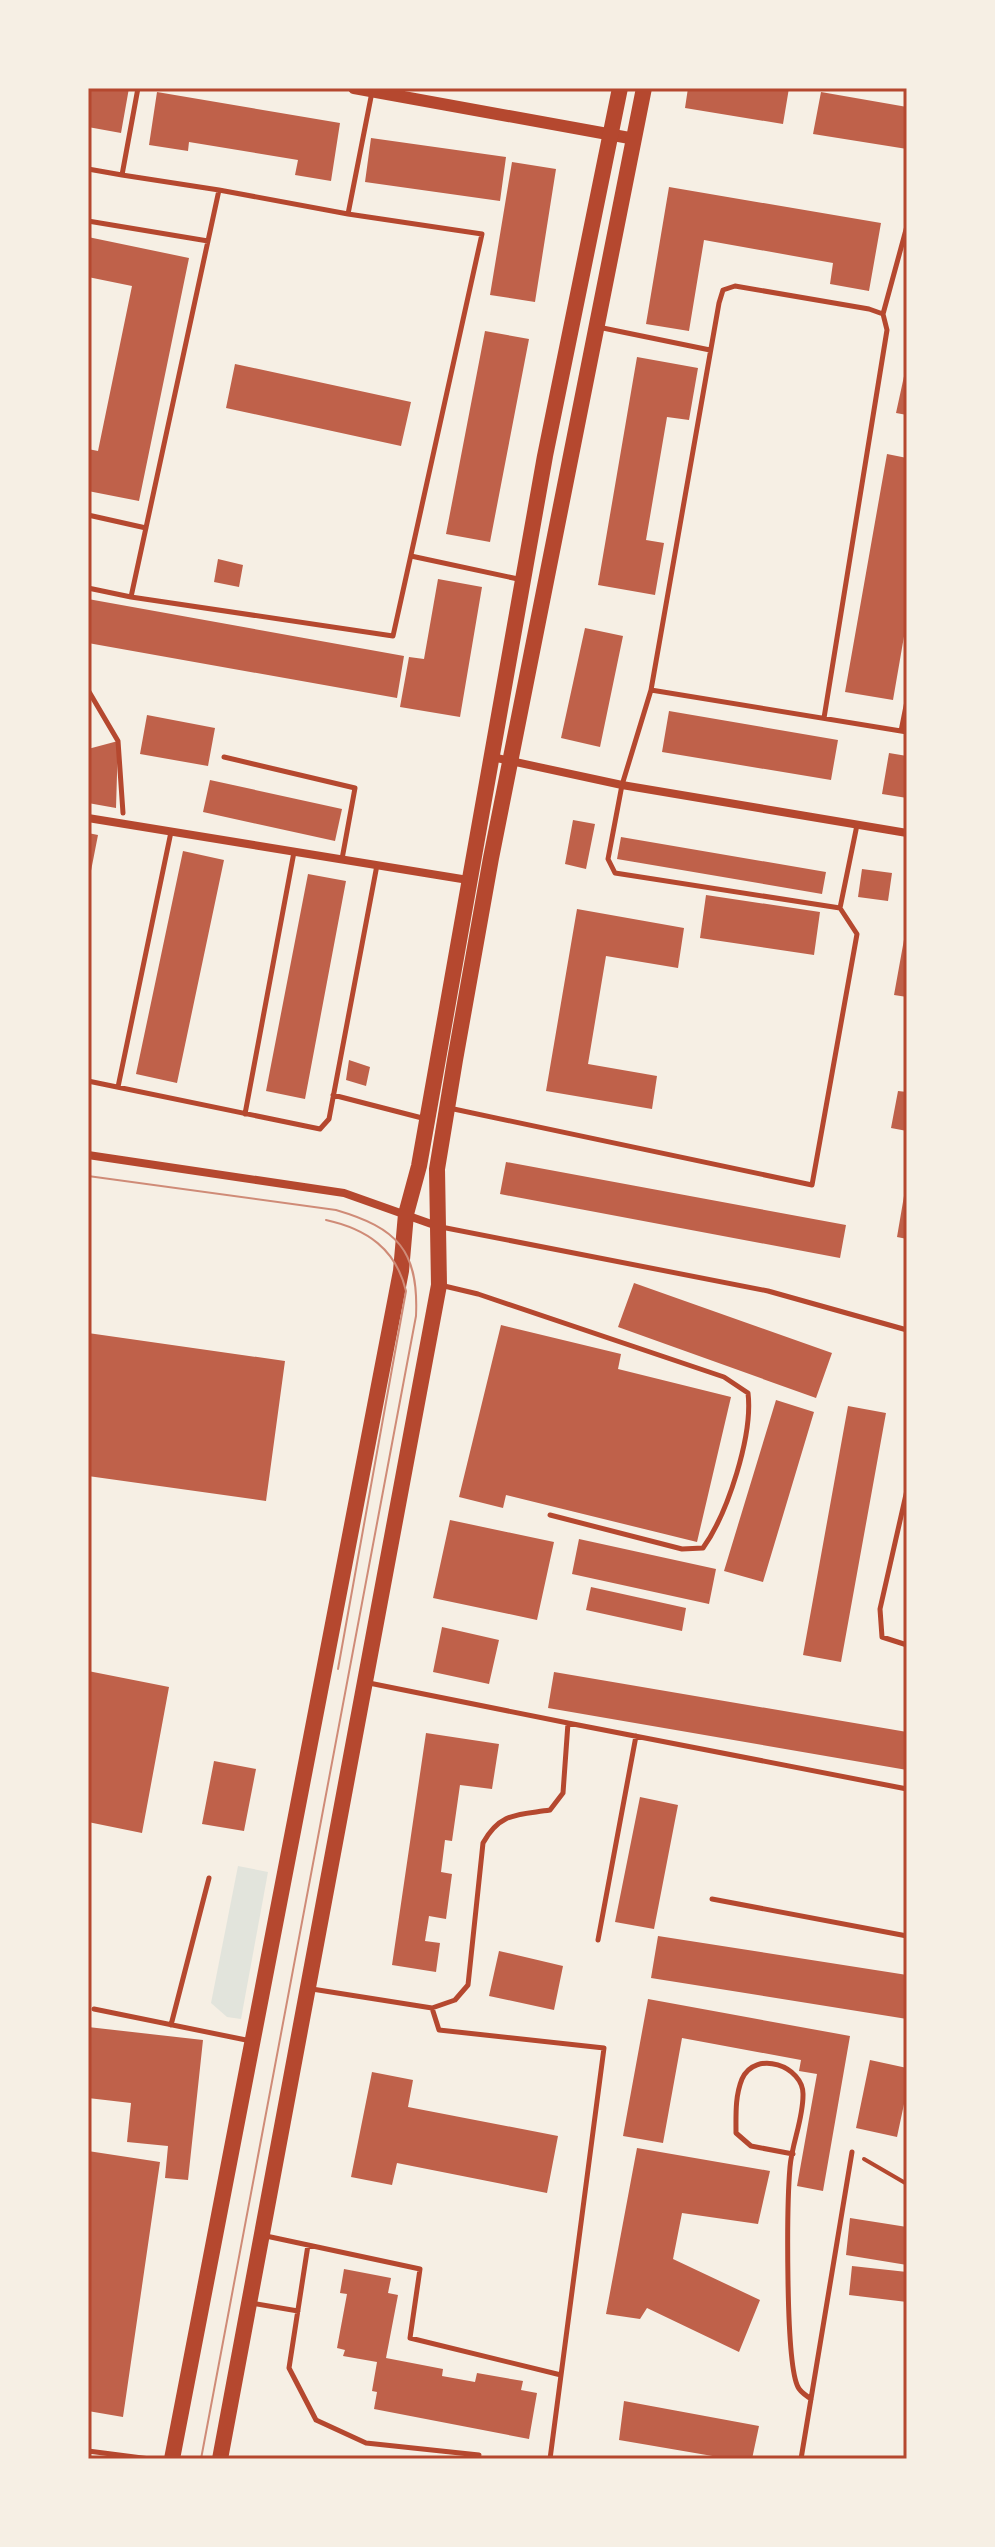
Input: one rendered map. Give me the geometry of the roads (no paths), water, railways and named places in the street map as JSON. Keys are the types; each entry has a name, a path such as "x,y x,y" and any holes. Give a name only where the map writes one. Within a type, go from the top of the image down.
{"main road":[{"path":"172,2459 401,1271 406,1214 427,1119 523,580 620,88"},
{"path":"220,2459 439,1285 437,1169 491,858 513,761 644,88"}],"street":[{"path":"354,88 635,139"},
{"path":"492,757 622,785 907,833"},
{"path":"88,818 468,880"},
{"path":"88,1155 344,1193 437,1226"}],"lane":[{"path":"122,175 138,88"},
{"path":"348,214 372,91"},
{"path":"88,169 482,234 393,636 88,588"},
{"path":"131,597 219,190"},
{"path":"88,221 208,241"},
{"path":"824,718 887,330 883,314 907,226"},
{"path":"840,908 615,873 608,859 622,785 651,690 723,290 735,286 883,314"},
{"path":"597,327 710,350"},
{"path":"88,515 146,528"},
{"path":"411,556 523,580"},
{"path":"88,690 118,741 123,813"},
{"path":"651,690 904,732 907,701"},
{"path":"224,757 355,788 342,860"},
{"path":"447,1108 812,1185 857,934 840,908 857,825"},
{"path":"118,1087 171,832"},
{"path":"245,1114 294,852"},
{"path":"88,1081 320,1129 329,1119 377,865"},
{"path":"333,1095 427,1119"},
{"path":"437,1226 768,1291 907,1330"},
{"path":"439,1285 478,1294 724,1377 748,1393 751,1416 718,1526 703,1548 682,1549 550,1515"},
{"path":"907,1490 880,1609 882,1637 907,1645"},
{"path":"365,1682 907,1789"},
{"path":"307,1988 432,2008 455,2000 468,1985 483,1843 493,1824 511,1816 550,1810 563,1793 568,1723"},
{"path":"598,1940 636,1736"},
{"path":"171,2025 209,1878"},
{"path":"712,1899 907,1936"},
{"path":"432,2008 439,2030 604,2048 550,2459"},
{"path":"94,2009 252,2042"},
{"path":"793,2154 751,2146 736,2133 736,2107 743,2077 755,2065 773,2063 792,2071 803,2088 803,2117 793,2154 789,2286 792,2361 798,2388 811,2399"},
{"path":"801,2459 852,2152"},
{"path":"261,2235 420,2269 410,2338 561,2375"},
{"path":"308,2245 289,2368 316,2420 366,2443 479,2455"},
{"path":"248,2302 298,2311"},
{"path":"88,2451 150,2459"}],"tram line":[{"path":"88,1176 336,1210 357,1217 389,1234 400,1245 408,1258 416,1293 416,1316 201,2459"},
{"path":"326,1220 354,1229 378,1243 395,1263 406,1291 338,1669"}]}
